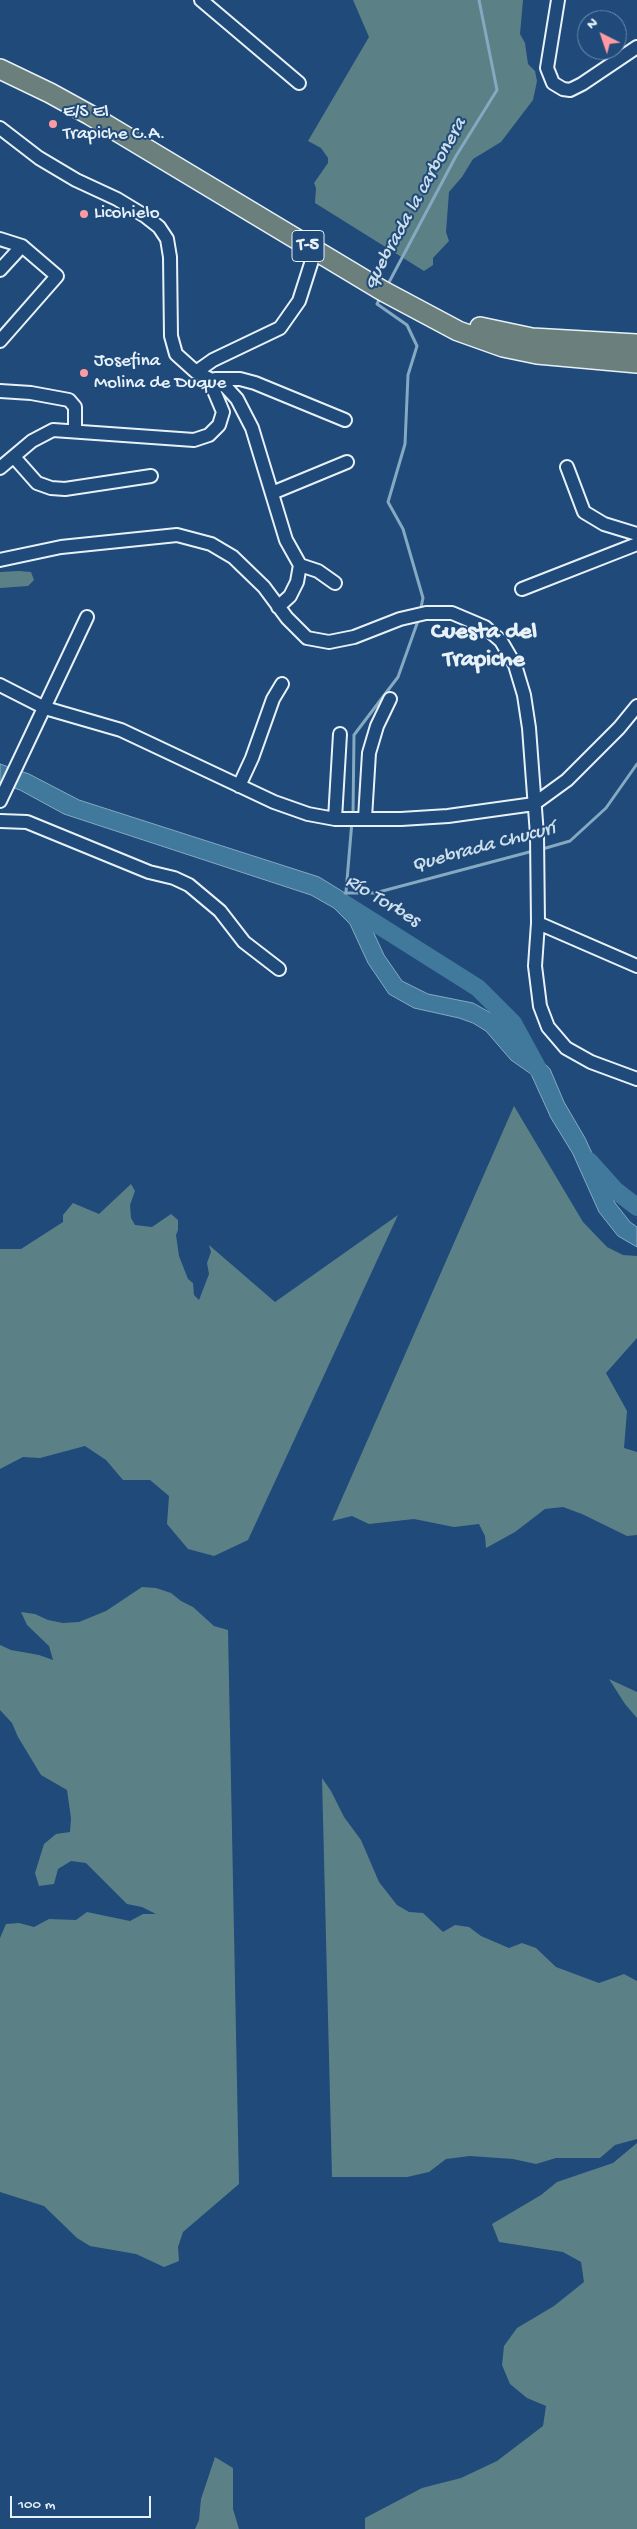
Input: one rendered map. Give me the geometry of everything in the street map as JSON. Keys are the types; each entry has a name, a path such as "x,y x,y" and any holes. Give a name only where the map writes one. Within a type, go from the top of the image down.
{"highway":[{"name":"T-5","path":"0,60 54,84 416,300 445,313 483,328 532,338 637,344"},
{"name":"T-5","path":"0,69 90,115 383,291 458,331 503,346 537,354 637,363"}],"street":[{"path":"201,0 299,83"},
{"path":"558,0 547,68 553,82 563,90 570,90 582,84 637,47"},
{"path":"0,128 38,158 76,180 116,199 159,227 167,239 170,257 170,336 176,354 196,372 226,387 237,398 252,428 286,540 300,565 297,582 290,596 278,607"},
{"path":"0,240 22,246 57,276 0,341"},
{"path":"0,270 22,246"},
{"path":"196,372 213,360 280,328 289,318 299,300 316,251"},
{"path":"209,379 240,379 255,383 345,420"},
{"path":"0,468 32,442 53,430 75,430 194,440 209,436 220,425 223,412 209,379"},
{"path":"0,391 32,393 69,400 75,407 75,430"},
{"path":"14,457 37,483 58,489 151,476"},
{"path":"272,493 347,462"},
{"path":"567,466 584,512 604,524 637,534"},
{"path":"0,560 61,547 177,534 205,542 233,557 264,587 278,607 307,638 329,642 354,637 400,619 426,613 452,613 486,627 509,652 524,695 529,728 538,923 535,966 540,1006 548,1027 566,1048 591,1062 637,1079"},
{"path":"522,589 637,544"},
{"path":"300,565 318,571 335,583"},
{"path":"3,796 87,617"},
{"path":"239,786 252,758 273,699 282,684"},
{"path":"0,685 45,708 121,730 239,786 308,814 335,819 401,819 448,816 534,804 566,780 619,728 637,706"},
{"path":"366,818 369,753 377,726 390,699"},
{"path":"335,819 340,734"},
{"path":"0,821 27,822 149,872 174,878 189,885 220,911 244,942 279,969"},
{"path":"538,923 637,966"}],"green space":[{"path":"353,0 523,0 520,34 525,43 528,64 535,71 537,81 533,100 501,142 473,159 462,177 449,192 446,232 449,241 433,258 433,265 424,271 315,203 316,188 314,183 328,163 328,158 321,148 308,141 369,37"},
{"path":"0,572 31,572 34,580 28,586 0,588"},
{"path":"514,1106 583,1222 607,1247 623,1255 637,1256 637,1338 606,1373 627,1411 624,1448 637,1452 637,1535 627,1536 563,1507 545,1509 515,1532 486,1548 485,1536 479,1524 454,1527 414,1519 369,1524 352,1516 332,1521"},
{"path":"131,1184 135,1191 130,1205 131,1218 135,1225 152,1227 171,1214 178,1220 176,1235 179,1256 188,1279 193,1283 194,1295 199,1300 209,1274 207,1263 211,1252 209,1245 275,1302 398,1215 248,1540 214,1556 188,1549 167,1524 169,1496 150,1480 123,1480 106,1460 85,1446 40,1458 23,1457 0,1469 0,1249 21,1249 63,1222 63,1215 73,1203 99,1214"},
{"path":"142,1587 156,1588 171,1593 193,1607 214,1626 228,1630 239,2184 183,2232 178,2247 179,2261 164,2267 136,2254 90,2246 77,2238 44,2206 0,2192 0,1938 6,1924 19,1923 34,1927 49,1919 76,1920 87,1912 130,1921 143,1914 156,1914 142,1907 127,1904 86,1863 71,1861 58,1869 54,1884 39,1886 35,1873 44,1844 56,1834 70,1832 71,1818 67,1790 41,1775 18,1737 12,1723 0,1710 0,1645 11,1650 39,1655 53,1660 49,1646 27,1625 21,1612 35,1614 48,1620 63,1623 79,1622 106,1611"},
{"path":"609,1679 637,1692 637,1718 625,1704"},
{"path":"322,1778 344,1817 361,1840 379,1882 397,1905 409,1912 423,1913 443,1932 455,1925 469,1927 481,1936 509,1948 522,1943 536,1948 556,1967 599,1983 624,1974 637,1981 637,2139 615,2145 600,2158 556,2158 536,2164 513,2159 470,2156 446,2159 429,2172 407,2177 332,2177"},
{"path":"637,2143 637,2529 365,2529 365,2518 422,2488 461,2478 497,2461 543,2426 546,2406 527,2398 510,2384 502,2365 504,2346 517,2328 554,2306 584,2282 581,2262 563,2252 499,2242 492,2224 541,2195 557,2182 613,2163"},
{"path":"215,2457 233,2468 233,2509 239,2529 195,2529 199,2520 201,2499"}],"water":[{"path":"0,764 29,774 79,800 319,877 345,893 365,914 384,955 402,981 428,994 473,1003 498,1017 522,1045 536,1055 550,1069 564,1102 585,1138 615,1203 630,1222 637,1227 637,1247 618,1236 599,1212 573,1154 551,1118 531,1074 511,1060 486,1031 473,1023 414,1008 389,994 368,963 350,924 334,908 311,895 64,814 20,790 0,783"}],"waterway":[{"name":"quebrada la carbonera","path":"387,286 456,156 497,90 479,0"},
{"name":"quebrada la carbonera","path":"380,298 377,304 407,325 417,346 408,375 405,444 388,502 403,529 423,598 420,612"},
{"name":"quebrada la carbonera","path":"353,815 354,735 398,677 419,618"},
{"name":"Quebrada Chucurí","path":"539,850 570,841 606,808 637,764"},
{"name":"quebrada la carbonera","path":"346,892 352,821"},
{"name":"Quebrada Chucurí","path":"345,893 375,893 533,851"},
{"name":"Río Torbes","path":"345,904 478,988 513,1023 538,1069"},
{"name":"Río Torbes","path":"589,1161 615,1190 637,1207"}],"place":[{"name":"E/S El Trapiche C.A.","path":"53,124"},
{"name":"Licohielo","path":"84,214"},
{"name":"Josefina Molina de Duque","path":"84,373"}],"district":[{"name":"Cuesta del Trapiche","path":"484,647"}]}
